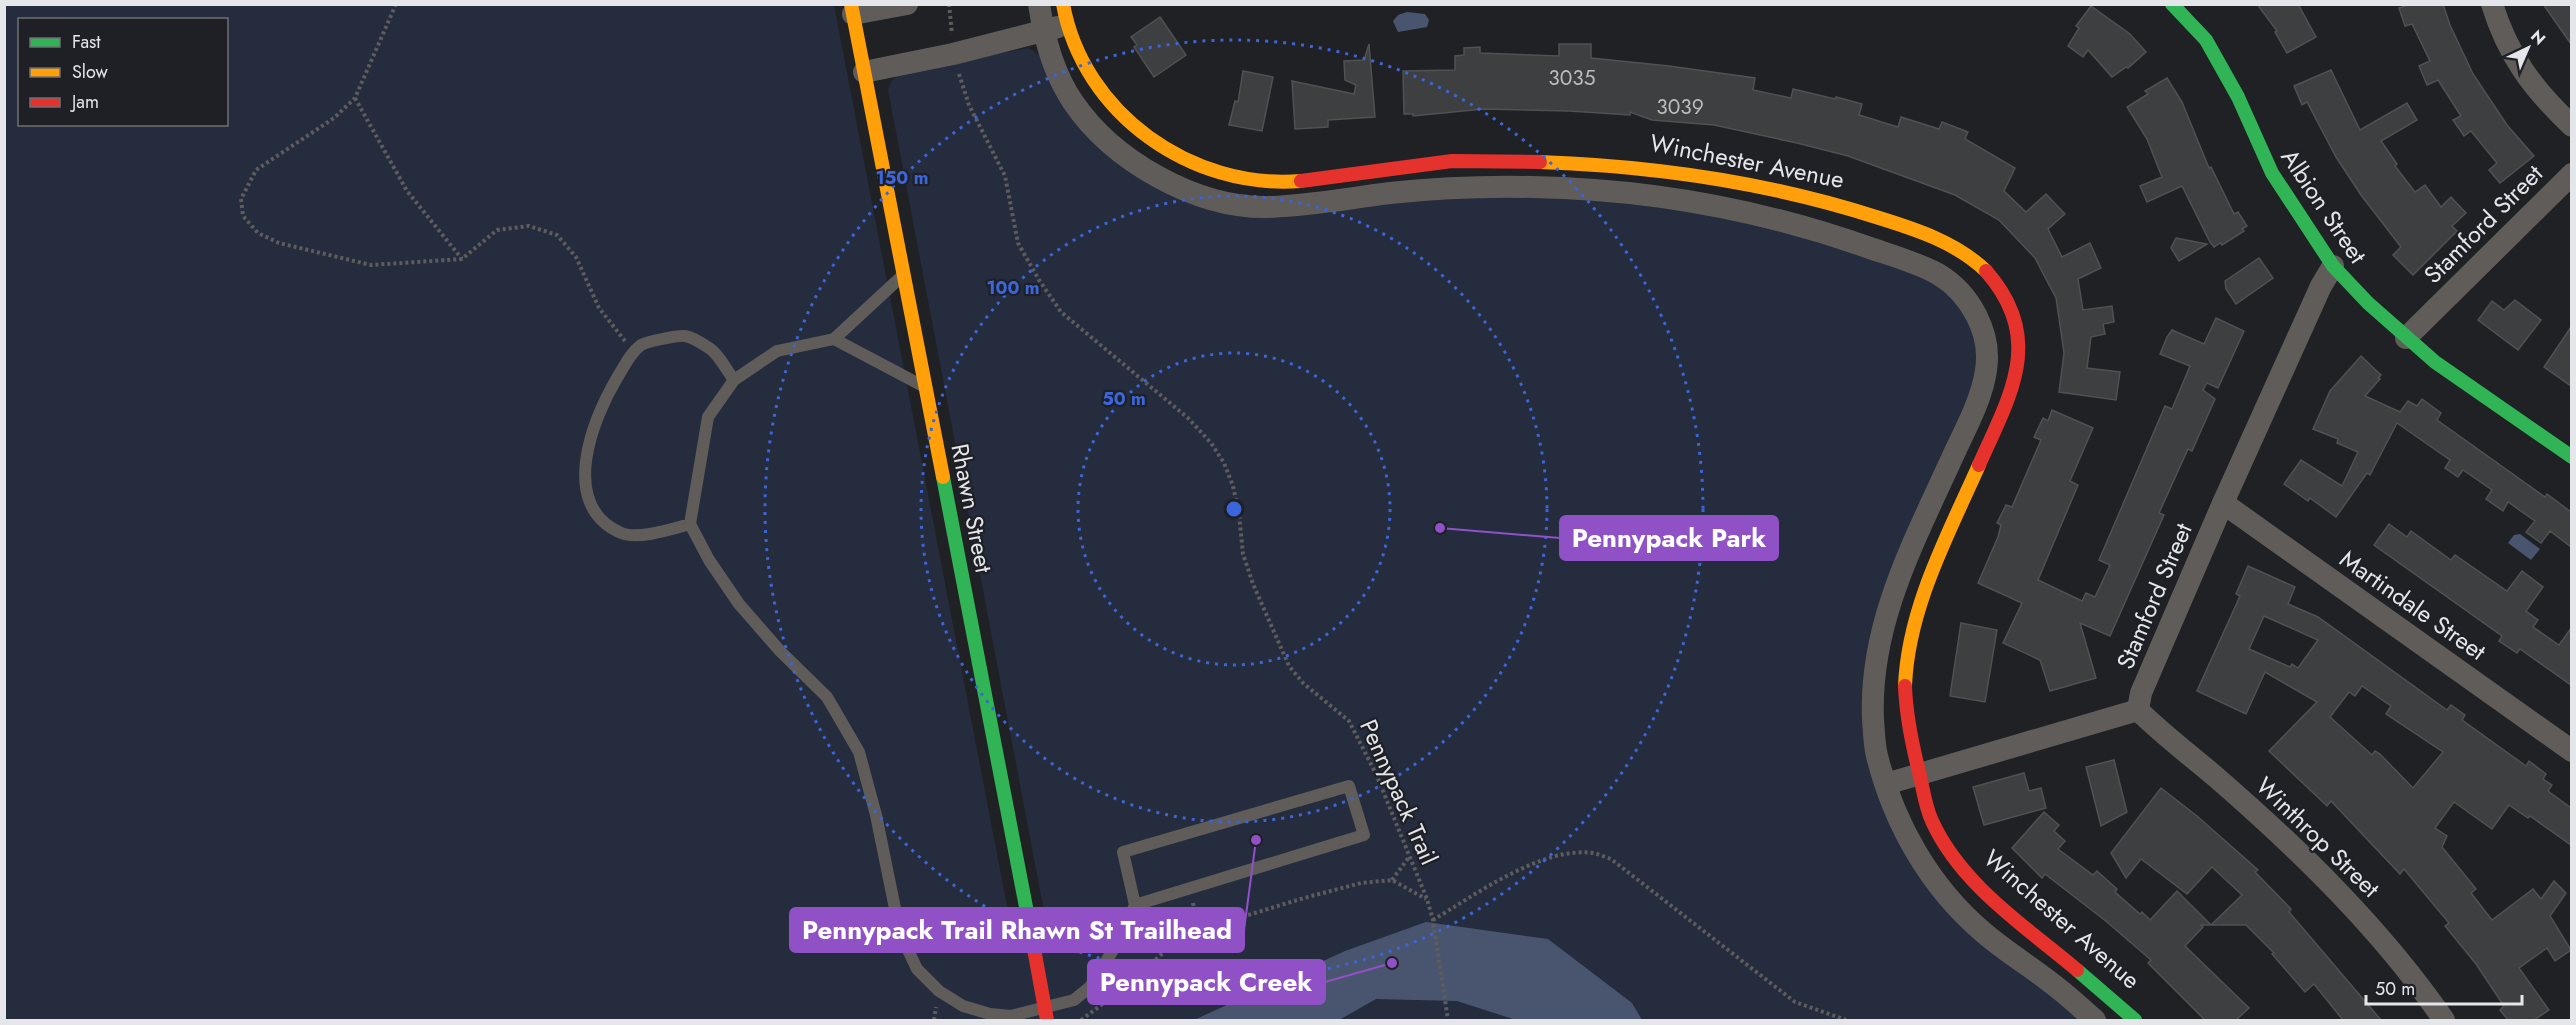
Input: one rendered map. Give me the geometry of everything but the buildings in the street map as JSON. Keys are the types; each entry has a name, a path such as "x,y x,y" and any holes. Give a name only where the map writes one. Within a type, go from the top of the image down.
{"street":[{"path":"852,9 907,4"},
{"name":"Winchester Avenue","path":"1039,4 1043,30 1057,71 1072,101 1095,130 1124,157 1189,191 1224,201 1263,207 1469,187 1534,187 1605,191 1706,204 1769,216 1843,238 1901,259 1953,285 1984,329 1988,353 1986,375 1972,412 1898,577 1880,630 1872,695 1875,752 1886,784 1920,861 1952,903 1984,934 2061,990 2095,1020"},
{"name":"Albion Street","path":"2172,4 2206,40 2238,97 2272,173 2333,266 2406,338 2435,362 2571,457"},
{"path":"2492,4 2501,32 2515,60 2540,94 2571,126"},
{"name":"Rhawn Street","path":"852,9 1047,1020"},
{"path":"864,72 953,54 1043,30 1065,15"},
{"name":"Winchester Avenue","path":"1065,15 1094,82 1116,111 1145,138 1173,155 1213,172 1248,180 1285,181 1338,177 1415,164 1469,160 1648,167 1800,194 1874,216 1932,237 1962,252 1982,267 1998,286 2010,308 2019,357 2008,397 1942,549 1914,626 1906,660 1905,704 1932,820 1957,862 1992,900 2135,1020"},
{"path":"1469,160 1469,187"},
{"name":"Stamford Street","path":"2406,338 2571,174"},
{"path":"1943,278 1962,252"},
{"name":"Stamford Street","path":"2138,710 2141,693 2223,502 2321,286 2333,266"},
{"name":"Martindale Street","path":"2223,502 2571,751"},
{"path":"1886,784 2138,710"},
{"name":"Winthrop Street","path":"2138,710 2218,779 2322,875 2380,936 2444,1020"}],"lane":[{"path":"904,274 834,339 777,351 734,380 708,417 690,525 709,560 739,604 780,651 827,697 859,752 876,814 900,933 916,969 939,991 963,1006 990,1014 1011,1016 1074,1000 1090,987 1121,937 1135,905 1123,852 1348,786 1364,835 1135,905"},
{"path":"690,525 652,535 620,533 598,516 586,494 585,462 593,426 610,389 633,351 643,343 684,335 712,349 734,380"},
{"path":"834,339 926,387"}],"path":[{"path":"396,4 355,98 334,118 256,170 241,199 243,216 258,233 279,243 371,265 462,259 497,230 529,226 557,235 576,257 599,308 633,351"},
{"name":"Pennypack Trail","path":"949,4 953,54 963,92 1005,176 1018,243 1061,312 1188,418 1211,443 1224,464 1233,486 1243,554 1253,584 1289,666 1303,683 1349,721 1377,774 1427,899 1433,920 1447,1019"},
{"path":"355,98 407,191 462,259"},
{"path":"1433,920 1515,871 1566,854 1594,853 1611,859 1795,1002 1846,1020"},
{"path":"1392,880 1410,857"},
{"name":"Pennypack Trail","path":"1081,1020 1123,988 1196,923 1222,923 1361,883 1392,880 1427,899"}],"shaded area":[{"path":"4,5 834,5 1012,932 1047,927 888,90 891,82 901,71 1028,48 1040,55 1075,118 1200,206 1279,218 1393,202 1541,194 1747,218 1943,283 1977,334 1976,378 1925,492 1865,672 1906,849 2084,1020 5,1020"},
{"path":"1407,12 1425,14 1429,20 1427,27 1398,32 1393,21 1398,15"},
{"path":"2520,534 2540,549 2531,560 2508,543 2514,535"},
{"path":"1426,922 1548,939 1632,1003 1642,1020 1516,1020 1457,1001 1376,999 1339,1020 1194,1020 1345,951"}],"traffic: fast":[{"path":"2172,4 2206,40 2238,97 2272,173 2333,266 2368,303 2435,362 2572,457"},
{"path":"943,477 1032,938"},
{"path":"2077,970 2135,1020"}],"traffic: slow":[{"path":"851,4 943,477"},
{"path":"1063,4 1074,44 1093,79 1118,111 1149,137 1183,158 1221,173 1260,180 1301,181"},
{"path":"1540,162 1668,172 1794,194 1920,232 1962,252 1986,271"},
{"path":"1905,686 1913,628 1922,600 1943,545 1979,465"}],"traffic: jam":[{"path":"1301,181 1452,161 1540,162"},
{"path":"1979,465 2011,391 2017,367 2018,344 2015,320 2004,296 1986,271"},
{"path":"1905,686 1910,730 1926,803 1944,844 1977,885 2077,970"},
{"path":"1032,938 1047,1020"}],"place":[{"name":"Pennypack Park","path":"1440,528"},
{"name":"Pennypack Trail Rhawn St Trailhead","path":"1256,840"},
{"name":"Pennypack Creek","path":"1392,963"}]}
